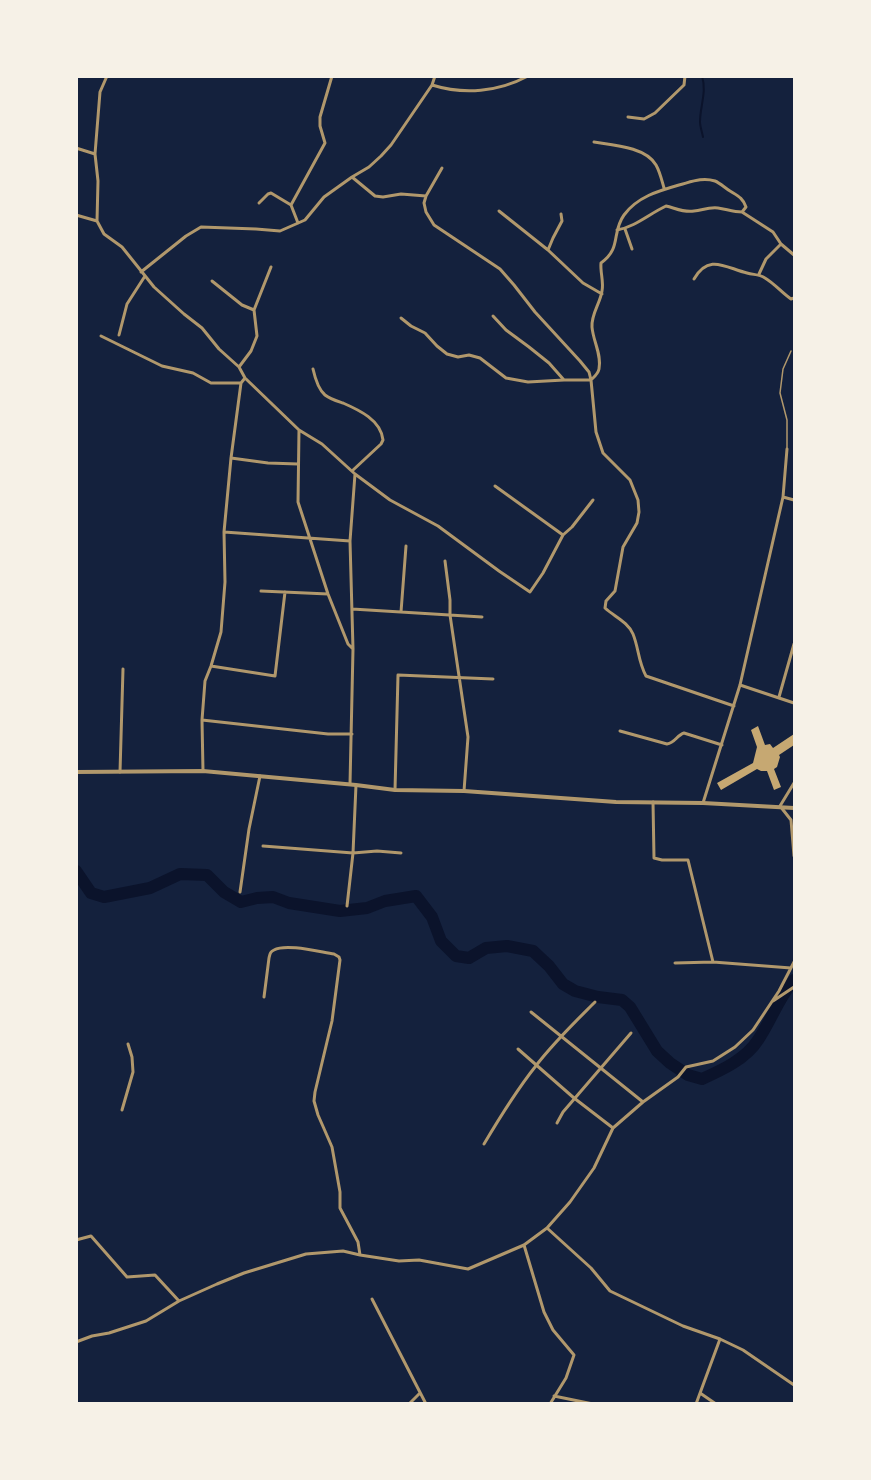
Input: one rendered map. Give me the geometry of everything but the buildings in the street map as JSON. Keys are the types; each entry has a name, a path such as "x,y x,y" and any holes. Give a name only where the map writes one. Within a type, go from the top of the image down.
{"street":[{"path":"107,76 100,92 95,154 98,181 97,221 104,234 122,248 154,286 202,328 219,349 239,367 245,378 299,430 321,444 390,501 438,526 530,592 543,573 562,535 572,527 594,500"},
{"path":"291,205 325,143 320,117 332,76"},
{"path":"141,272 186,236 201,227 280,231 305,220 324,197 369,167 391,145 432,85 435,76"},
{"path":"432,85 456,91 488,90 528,76"},
{"path":"628,117 644,119 655,113 684,85 685,76"},
{"path":"594,142 645,154 656,165 664,188"},
{"path":"76,148 95,154"},
{"path":"442,168 426,196 424,203 426,212 434,225 500,269 589,372 596,432 603,453 630,480 638,500 637,523 623,546 615,591 606,601 606,608 625,623 633,633 640,665 646,676 734,706"},
{"path":"352,177 375,196 401,194 426,196"},
{"path":"400,318 425,333 447,354 480,358 506,378 528,382 591,380 600,369 592,327 594,313 602,294 601,263 610,257 623,216 650,194 700,179 715,181 743,200 746,207 741,212"},
{"path":"259,203 271,193 291,205 298,223"},
{"path":"617,230 625,229 666,206 684,211 721,208 741,212 773,232 781,244 795,255"},
{"path":"499,211 548,250 583,283 602,294"},
{"path":"548,250 562,221 561,214"},
{"path":"76,215 97,221"},
{"path":"625,229 632,249"},
{"path":"759,274 766,259 781,244"},
{"path":"694,279 699,270 709,264 722,264 747,273 759,274 777,286 783,294 791,299 795,298"},
{"path":"239,367 251,351 257,336 254,310 271,267"},
{"path":"119,335 127,304 145,276"},
{"path":"212,282 242,305 254,310"},
{"path":"494,316 506,330 549,363 564,380"},
{"path":"101,336 162,366 193,373 211,383 241,383"},
{"path":"312,369 325,395 357,410 376,423 384,440 354,473 350,541 353,649 350,784"},
{"path":"203,771 202,720 205,681 212,666 220,632 225,582 224,532 231,458 241,383 245,378"},
{"path":"299,430 298,502 328,594 348,644 353,649"},
{"path":"703,803 740,685 783,497 787,449"},
{"path":"231,458 298,464"},
{"path":"495,486 562,535"},
{"path":"783,497 795,500"},
{"path":"224,532 350,541"},
{"path":"401,612 406,546"},
{"path":"445,561 450,615 468,737 464,791"},
{"path":"261,591 328,594"},
{"path":"212,666 275,676 285,592"},
{"path":"352,609 482,617"},
{"path":"779,698 795,644"},
{"path":"120,772 123,669"},
{"path":"395,790 398,675 493,679"},
{"path":"740,685 795,703"},
{"path":"202,720 328,734 352,734"},
{"path":"620,731 667,744 684,733 722,745"},
{"path":"76,772 203,771 356,784 395,790 464,791 616,802 703,803 795,808"},
{"path":"240,892 249,829 260,776"},
{"path":"780,806 795,783"},
{"path":"347,906 353,853 356,784"},
{"path":"653,802 654,858 688,860 713,962"},
{"path":"780,806 791,820 795,856"},
{"path":"263,846 353,853 377,851 401,853"},
{"path":"264,998 270,953 274,950 290,947 334,954 339,957 334,1012 314,1101 332,1147 340,1192 340,1208 358,1242 360,1256"},
{"path":"675,963 713,962 791,968"},
{"path":"76,1342 92,1335 108,1333 146,1321 179,1301 235,1277 306,1254 343,1251 360,1256 399,1261 419,1260 468,1269 524,1245 547,1228 570,1202 594,1168 613,1128 643,1102 678,1077 686,1067 713,1060 735,1047 753,1030 795,962"},
{"path":"772,1001 795,987"},
{"path":"484,1143 536,1065 595,1002"},
{"path":"531,1012 643,1102"},
{"path":"557,1123 574,1098 631,1033"},
{"path":"122,1110 133,1072 128,1044"},
{"path":"518,1049 574,1098 613,1128"},
{"path":"547,1228 591,1268 610,1291 683,1326 743,1350 795,1385"},
{"path":"76,1240 91,1236 127,1278 154,1275 179,1301"},
{"path":"524,1245 544,1312 553,1330 574,1355 566,1378 550,1404"},
{"path":"372,1299 426,1404"},
{"path":"696,1404 720,1339"},
{"path":"409,1404 420,1393"},
{"path":"700,1393 716,1404"},
{"path":"554,1396 593,1404"}],"lane":[{"path":"787,449 787,420 780,393 783,369 791,351"}],"waterway":[{"path":"702,76 704,93 700,122 703,137"},
{"path":"76,871 91,893 104,897 150,888 180,874 207,875 224,892 241,902 273,897 289,903 340,911 367,908 385,901 416,896 432,917 441,941 456,956 469,958 486,948 507,946 533,951 563,984 575,991 622,1000 630,1007 657,1051 688,1075 702,1079 733,1063 753,1047 794,980"}]}
